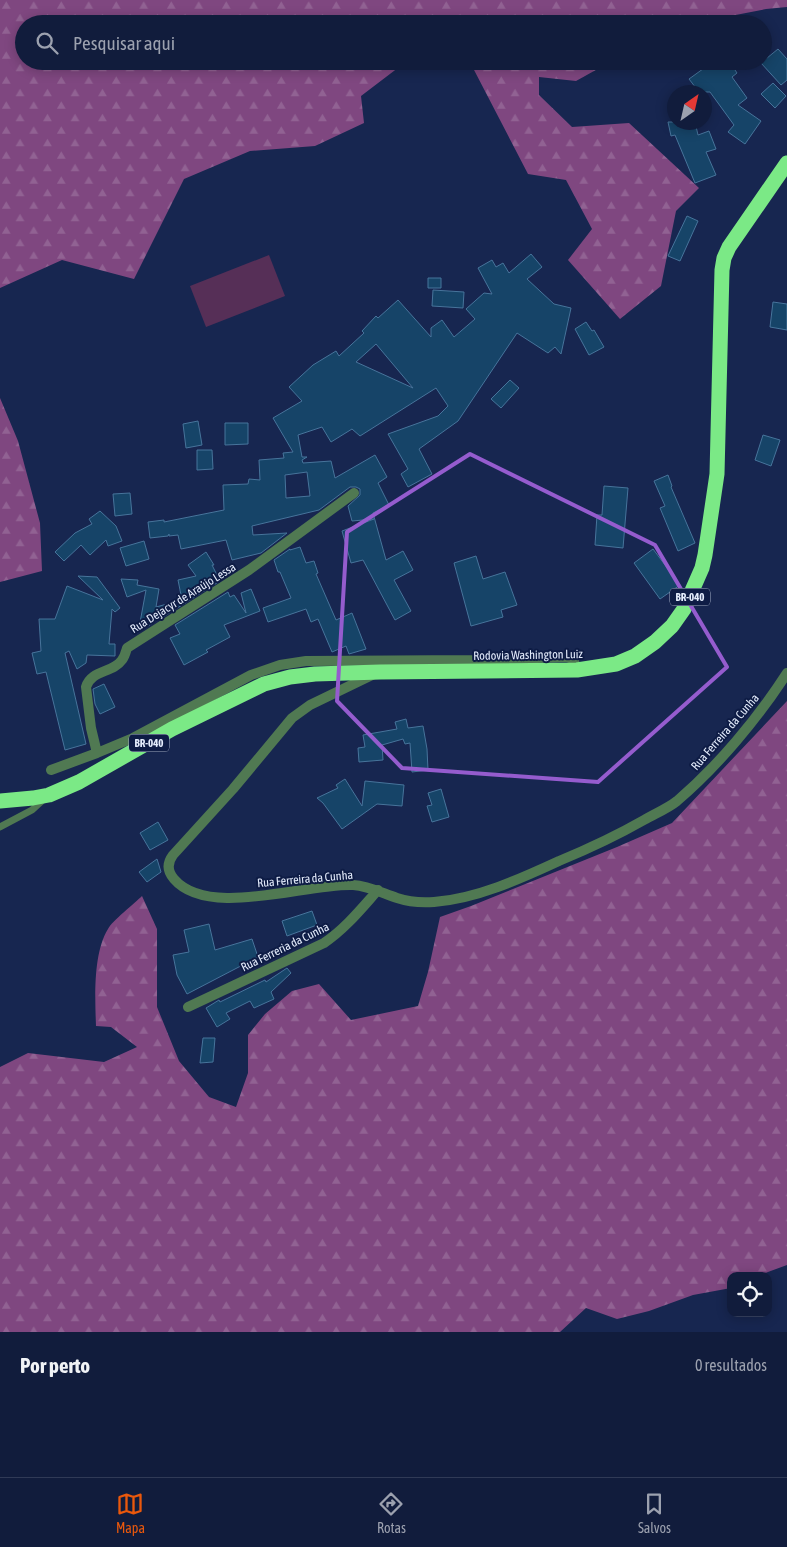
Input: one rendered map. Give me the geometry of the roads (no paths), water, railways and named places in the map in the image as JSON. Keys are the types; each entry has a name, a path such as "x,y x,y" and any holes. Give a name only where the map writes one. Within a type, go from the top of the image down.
{"highway":[{"name":"Rodovia Washington Luiz","path":"0,801 49,795 79,782 136,743 172,729 264,684 290,677 315,674 542,664 577,670 616,664 635,656 648,646 672,626 684,609 702,568 705,555 717,474 721,293 724,258 729,247 787,163"}],"street":[{"name":"Rua Dejacyr de Araújo Lessa","path":"97,753 91,728 86,687 91,678 114,667 123,659 127,648 249,570 354,493"},
{"path":"51,770 97,753 136,743 251,675 280,665 306,661 474,666"},
{"name":"Rua Ferreira da Cunha","path":"380,672 310,705 292,718 233,789 173,855 168,864 170,875 182,887 214,897 231,898 353,885 378,890 397,898 415,902 432,903 460,900 525,876 618,835 675,803 723,756 771,698 787,673"},
{"name":"Rua Ferreria da Cunha","path":"188,1007 324,943 340,933 378,890"}],"lane":[{"path":"0,827 32,810 49,795"}]}
